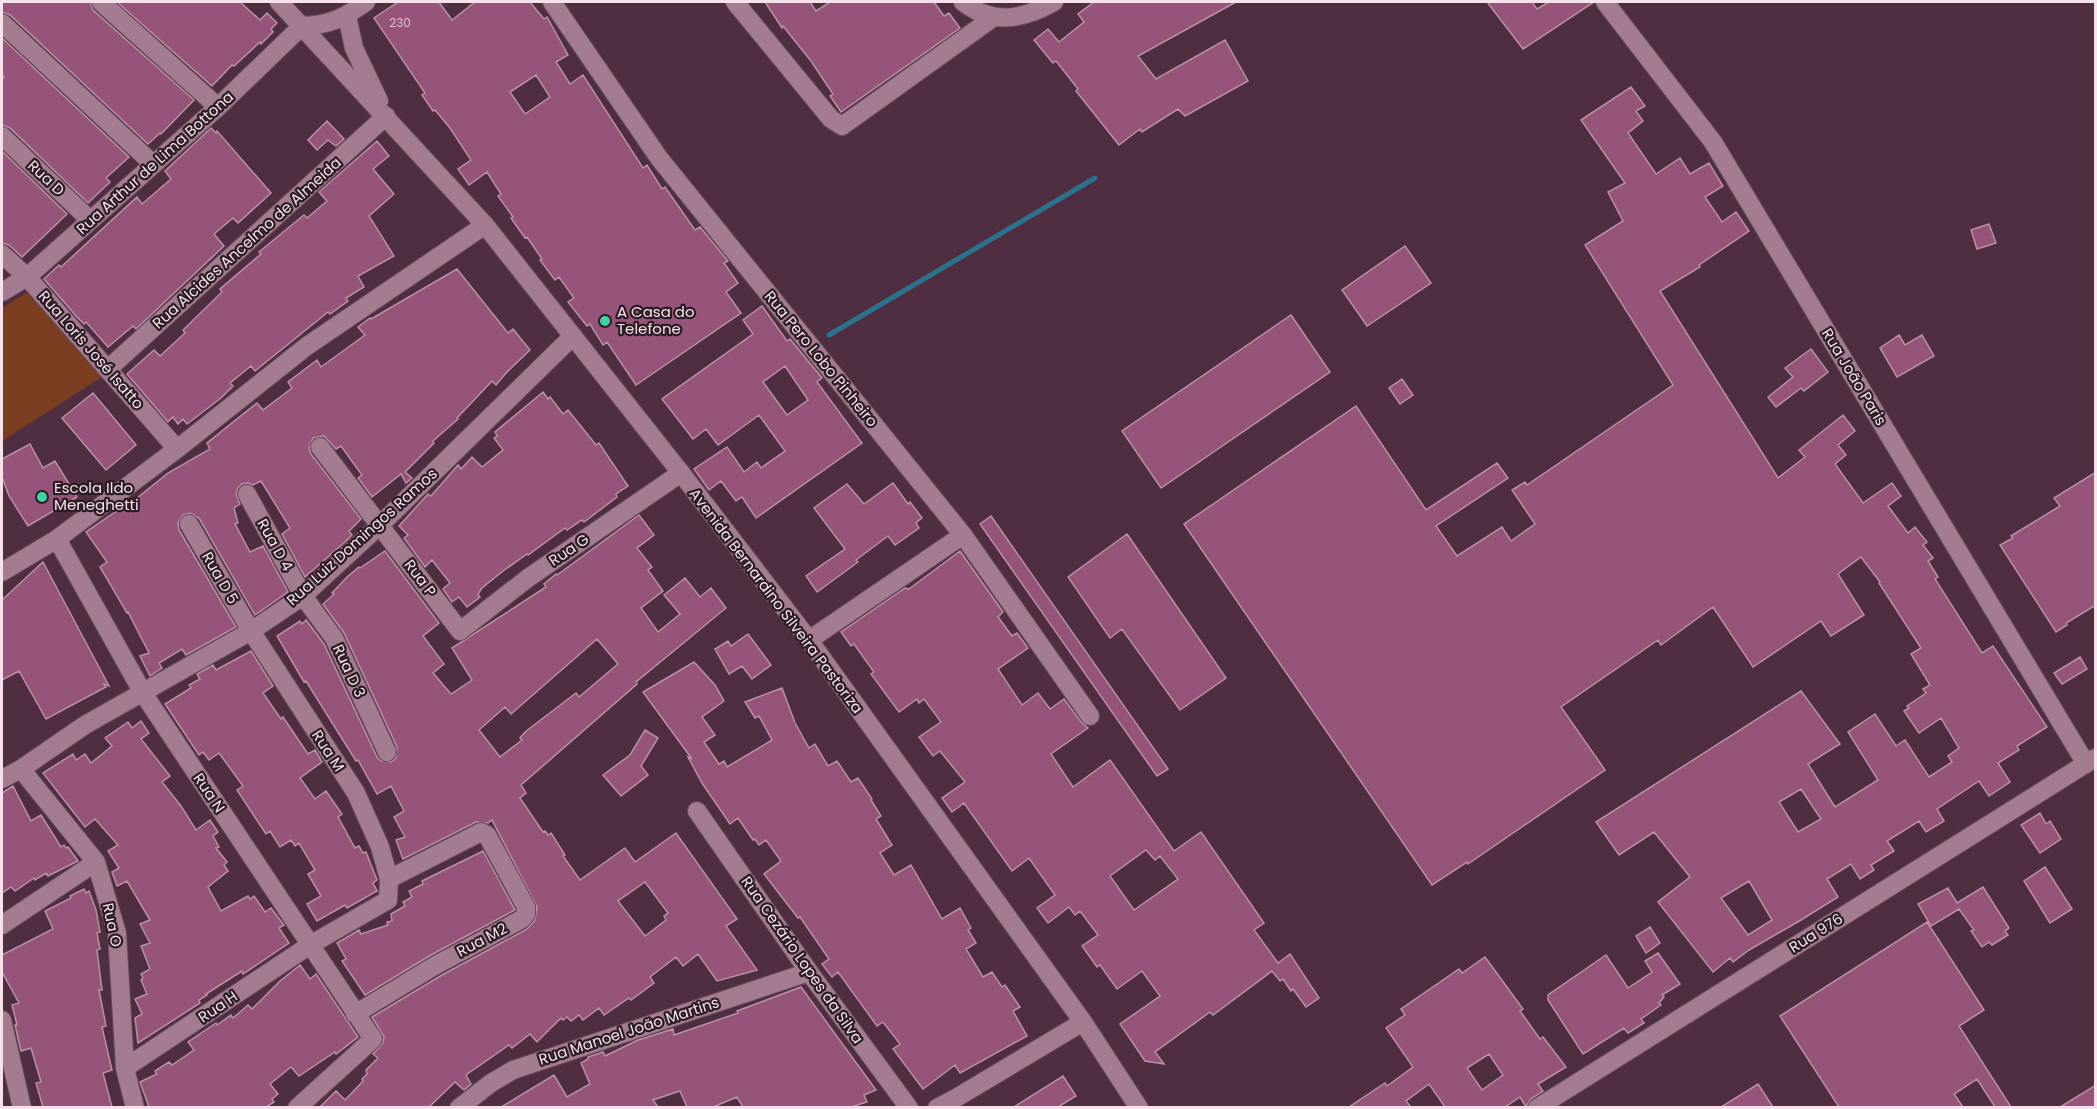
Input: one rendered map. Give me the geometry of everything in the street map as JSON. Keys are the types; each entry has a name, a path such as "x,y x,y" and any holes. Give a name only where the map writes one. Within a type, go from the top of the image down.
{"street":[{"path":"101,2 218,107"},
{"name":"Avenida Bernardino Silveira Pastoriza","path":"279,2 485,225 681,473 808,640 1083,1022 1139,1107"},
{"path":"302,26 325,24 347,16 366,2"},
{"name":"Rua Pero Lobo Pinheiro","path":"552,2 659,158 963,535 1090,716"},
{"path":"735,2 831,119 842,126 994,17"},
{"path":"963,2 977,12 994,17 1017,17 1040,10 1054,2"},
{"name":"Rua João Paris","path":"1605,2 1713,142 2091,761"},
{"name":"Avenida Bernardino Silveira Pastoriza","path":"347,16 354,48 386,116"},
{"path":"2,23 153,164"},
{"name":"Rua Arthur de Lima Bottona","path":"2,292 27,277 218,107 302,26"},
{"name":"Rua Alcides Ancelmo de Almeida","path":"108,369 386,116"},
{"name":"Rua D","path":"2,136 90,220"},
{"path":"2,572 57,539 177,449 307,346 485,225"},
{"name":"Rua Loris José Isatto","path":"2,254 27,277 177,449"},
{"name":"Rua Luiz Domingos Ramos","path":"2,779 21,769 85,725 251,631 303,596 380,525 573,336"},
{"name":"Rua P","path":"320,447 459,631"},
{"name":"Rua G","path":"459,631 528,578 681,473"},
{"name":"Rua D 4","path":"247,494 303,596"},
{"name":"Rua D 5","path":"189,524 251,631"},
{"path":"808,640 963,535"},
{"name":"Rua N","path":"57,539 143,693 373,1039 297,1107"},
{"name":"Rua D 3","path":"303,596 334,638 387,752"},
{"name":"Rua M","path":"251,631 356,793 380,847 390,879"},
{"name":"Rua 976","path":"1537,1107 2091,761"},
{"name":"Rua O","path":"21,769 96,862 117,933 125,1068 135,1107"},
{"name":"Rua Cezário Lopes da Silva","path":"697,811 809,972 909,1107"},
{"name":"Rua M2","path":"356,1014 436,965 522,919 526,914 526,907 487,835 481,832 390,879"},
{"path":"2,925 96,862"},
{"path":"310,945 388,900 390,879"},
{"name":"Rua H","path":"125,1068 310,945"},
{"name":"Rua Manoel João Martins","path":"459,1107 513,1070 809,972"},
{"path":"2,1020 22,1107"},
{"path":"938,1107 1083,1022"}],"shaded area":[{"path":"28,292 102,377 2,441 2,308"}],"building":[{"path":"2,2 90,2 93,10 194,100 148,144 10,15 2,12"},
{"path":"117,2 240,2 260,20 267,13 277,23 271,29 273,32 261,44 260,42 234,66 232,65 212,86"},
{"path":"398,2 439,2 452,20 475,2 530,2 544,19 547,17 568,55 556,62 570,84 583,75 643,168 647,165 662,189 665,187 695,230 700,227 728,261 724,263 738,283 726,292 741,313 636,385 607,342 603,345 590,324 587,326 568,302 574,298 559,277 555,280 527,237 525,238 511,218 513,217 498,196 501,194 487,172 469,185 458,169 471,160 450,128 435,110 433,111 422,95 425,93 374,18","holes":["536,75 550,97 525,114 510,92"]},
{"path":"765,2 810,2 816,11 830,2 934,2 944,16 949,13 960,28 841,112 830,96 833,94 811,61 783,26 782,28"},
{"path":"1094,2 1236,2 1138,56 1156,79 1225,40 1248,81 1185,116 1178,109 1142,132 1140,129 1119,145 1076,91 1078,89 1056,61 1053,63 1034,40 1048,29 1059,42 1084,22 1078,14"},
{"path":"1487,2 1532,2 1537,9 1549,2 1594,2 1523,49"},
{"path":"2,38 129,157 106,178 110,182 88,203 10,128 2,125 2,80 4,77 2,75"},
{"path":"1631,87 1645,106 1636,111 1643,121 1628,133 1656,174 1680,158 1690,174 1709,163 1723,186 1705,197 1722,222 1736,212 1749,231 1699,265 1700,267 1660,291 1778,478 1805,457 1799,450 1843,415 1855,431 1838,445 1846,455 1835,464 1863,503 1892,483 1901,496 1888,506 1908,533 1915,527 1927,542 1923,545 1933,558 1928,561 1938,577 1935,579 1982,653 1993,646 2047,727 2017,746 2019,750 1998,763 2010,782 1989,796 1979,781 1937,809 1944,821 1926,832 1919,821 1887,841 1894,851 1871,865 1874,870 1860,879 1851,864 1827,879 1838,897 1733,962 1730,958 1713,972 1658,902 1690,877 1654,832 1619,855 1596,822 1801,691 1840,744 1808,764 1835,807 1878,780 1848,732 1875,714 1896,746 1905,740 1929,777 1952,762 1948,756 1959,748 1941,718 1919,733 1904,711 1909,708 1907,706 1926,693 1923,689 1930,685 1911,654 1921,648 1880,582 1861,557 1838,574 1864,615 1831,636 1821,621 1753,667 1713,607 1661,645 1658,640 1561,707 1605,770 1468,864 1467,862 1432,885 1184,524 1356,406 1426,510 1497,463 1508,478 1436,526 1457,556 1502,527 1511,541 1535,524 1512,490 1525,482 1527,485 1673,385 1585,245 1623,221 1608,192 1625,183 1581,120","holes":["1801,789 1821,819 1798,832 1779,802","1749,881 1772,920 1748,935 1721,898"]},
{"path":"327,121 344,139 336,146 328,140 317,150 308,140"},
{"path":"211,128 216,133 217,131 271,193 238,223 233,218 214,234 224,246 136,329 133,326 108,347 86,322 84,324 77,317 44,279 59,265 61,267 137,197 142,204 171,179 165,171"},
{"path":"377,141 389,156 373,169 394,194 369,216 394,256 358,276 364,287 346,298 348,301 330,314 328,312 255,371 251,366 230,383 233,386 221,398 187,424 183,419 178,424 173,417 168,422 127,374 154,350 160,356 185,333 183,330 222,292 220,289 261,254 259,252 304,215 307,218 327,201 319,192"},
{"path":"2,151 67,214 22,257 9,245 2,243"},
{"path":"1989,224 1996,243 1977,249 1971,230"},
{"path":"1405,246 1431,283 1367,326 1342,290"},
{"path":"457,269 508,333 513,329 530,350 496,385 492,381 458,419 433,441 434,443 405,472 412,478 406,483 401,474 372,497 358,478 362,475 341,446 336,449 324,436 313,438 309,448 311,454 361,519 349,531 352,535 305,577 282,534 290,528 261,481 253,485 242,484 236,494 240,504 234,508 238,523 235,524 250,552 263,546 288,592 255,615 199,518 190,513 183,515 178,523 179,530 236,627 186,655 182,649 159,663 162,668 150,676 140,656 149,653 128,612 100,567 107,562 86,532 121,508 122,510 168,473 210,449 207,443 257,403 263,410 292,388 288,382 317,360 321,367 365,335 358,327 370,318"},
{"path":"762,306 787,341 790,339 822,378 817,382 862,443 756,518 742,497 736,501 721,481 709,490 694,469 727,447 744,472 757,462 761,468 785,451 759,415 718,445 706,429 693,439 662,399 753,334 743,320","holes":["785,366 808,400 787,415 763,382"]},
{"path":"1291,315 1330,372 1161,488 1122,431"},
{"path":"1899,335 1905,345 1922,335 1934,356 1897,377 1880,348"},
{"path":"1811,349 1828,372 1804,391 1801,388 1776,407 1768,397 1793,377 1785,368"},
{"path":"1402,379 1413,395 1400,404 1389,388"},
{"path":"543,392 548,399 550,397 563,414 568,410 596,445 599,443 628,486 584,522 582,520 567,530 565,528 503,571 482,588 478,594 480,597 467,607 459,597 452,602 443,589 450,583 432,560 425,567 404,538 408,535 399,526 428,494 431,496 458,465 461,469 472,457 482,467 503,450 494,438 497,436 495,432"},
{"path":"93,393 136,445 106,470 62,418"},
{"path":"30,444 43,468 55,461 77,497 28,526 9,496 2,477 2,459"},
{"path":"2096,472 2096,605 2066,623 2067,625 2056,632 2000,545 2060,506 2054,498"},
{"path":"893,483 908,504 910,502 922,518 916,523 919,528 895,545 888,536 856,560 858,562 817,592 806,576 845,549 814,508 847,484 864,504"},
{"path":"639,515 654,535 637,548 652,567 648,570 663,591 641,608 658,632 680,614 664,595 685,578 700,597 711,588 726,608 636,682 637,684 521,785 526,793 520,798 543,832 545,831 548,835 551,833 565,855 563,856 580,880 625,848 635,862 676,833 737,919 726,926 757,970 717,981 698,954 683,966 676,957 650,977 654,983 631,1000 629,998 604,1015 599,1008 583,1020 579,1015 571,1021 567,1017 563,1020 561,1018 537,1042 530,1034 512,1048 509,1045 466,1075 471,1084 464,1090 455,1082 429,1107 320,1107 336,1091 345,1100 363,1081 362,1079 367,1074 366,1070 378,1058 373,1054 383,1043 384,1037 372,1017 442,975 527,929 535,920 537,907 492,820 488,823 476,822 403,859 396,840 405,837 394,817 404,811 391,786 377,794 358,760 356,761 306,681 304,682 277,636 300,621 302,624 306,620 324,644 377,757 381,761 391,762 396,758 397,747 344,633 323,604 334,594 332,593 359,567 385,551 439,623 423,636 444,664 433,673 451,694 472,680 452,648 546,587 544,584","holes":["597,639 618,664 579,697 576,693 525,732 520,738 522,740 500,757 479,730 505,707 511,714","645,882 668,913 664,916 666,920 645,936 618,901"]},
{"path":"991,516 1168,769 1157,776 980,524"},
{"path":"1127,534 1226,678 1180,710 1122,629 1110,638 1068,577"},
{"path":"960,551 1003,612 998,617 1012,636 1017,633 1028,648 998,669 1022,705 1038,693 1050,709 1064,699 1088,728 1051,754 1073,787 1110,760 1174,851 1201,832 1264,923 1254,930 1278,963 1290,954 1319,998 1306,1007 1293,989 1291,991 1283,979 1280,981 1272,971 1213,1015 1210,1012 1155,1052 1164,1064 1145,1061 1120,1024 1160,996 1142,971 1117,989 1100,965 1097,967 1082,946 1098,935 1080,911 1075,915 1069,907 1048,923 1037,908 1055,895 1029,858 1012,871 964,803 952,812 942,798 965,782 940,751 933,756 919,737 941,722 924,699 919,703 917,699 899,712 871,674 874,672 854,644 851,646 841,632 905,588 909,589","holes":["1146,850 1155,860 1160,856 1178,879 1134,910 1110,876"]},
{"path":"43,562 109,686 104,684 106,687 46,719 19,671 2,680 2,600"},
{"path":"748,634 771,665 752,679 742,666 729,674 715,649 728,641 731,646"},
{"path":"251,651 273,686 263,693 281,719 283,717 308,754 315,750 322,762 300,778 315,799 326,791 342,814 338,817 355,848 359,846 363,853 366,852 377,880 373,883 377,891 317,921 307,904 321,896 308,874 315,870 299,843 295,846 291,840 280,847 270,831 266,834 237,790 243,786 219,753 209,760 203,752 199,755 165,704 191,688 189,685 200,679 197,674 213,665 216,670"},
{"path":"2080,657 2087,669 2062,684 2054,673"},
{"path":"694,662 715,685 724,701 702,717 715,735 704,742 719,764 724,761 727,767 772,740 759,716 755,718 745,702 782,688 795,723 809,748 815,744 828,766 837,761 851,782 858,778 872,799 881,816 876,819 892,845 880,853 894,875 911,865 942,919 960,908 971,928 968,930 976,943 966,949 983,977 992,972 1002,987 1005,985 1020,1007 1013,1011 1027,1036 960,1073 955,1065 923,1089 893,1049 900,1044 883,1022 877,1026 838,972 832,977 822,964 829,959 800,917 798,918 764,874 781,861 766,840 759,845 755,839 753,840 738,818 730,824 702,783 688,757 692,759 643,692"},
{"path":"141,721 149,733 141,739 170,776 162,782 196,830 210,820 218,832 213,836 219,847 216,848 227,862 224,865 228,871 208,887 221,911 248,896 250,899 254,896 265,912 271,908 284,925 279,928 289,943 243,974 242,971 206,994 199,1000 200,1003 138,1043 135,1018 142,1014 135,999 147,994 141,974 150,969 141,946 150,943 140,924 150,920 127,881 117,886 112,872 119,868 108,851 118,845 95,819 85,827 43,773 73,754 76,760 85,754 91,763 112,746 105,738 128,722 132,728"},
{"path":"645,730 658,738 641,766 648,775 621,796 603,775 630,755"},
{"path":"13,786 31,821 41,815 61,847 64,845 68,847 78,861 48,876 46,873 35,880 34,878 15,891 11,887 2,893 2,793"},
{"path":"2040,813 2046,824 2050,821 2061,839 2040,853 2021,825"},
{"path":"483,851 515,910 431,955 365,995 342,961 346,959 337,943 359,930 361,934 388,925 387,922 392,921 391,914 405,906 403,902 412,897 409,891 423,884 422,881"},
{"path":"2045,867 2072,909 2050,923 2024,881"},
{"path":"1983,887 2009,928 2005,931 2008,935 1992,945 1989,942 1982,947 1971,931 1974,930 1959,909 1931,926 1918,904 1948,888 1957,903"},
{"path":"84,889 86,893 89,891 96,910 100,932 97,933 100,949 97,950 102,990 99,990 106,1026 102,1027 112,1070 103,1073 112,1107 43,1107 36,1083 41,1082 31,1048 21,1051 12,1005 19,1003 2,972 2,955 53,929 45,911"},
{"path":"1927,922 1984,1010 1959,1026 2011,1107 1995,1107 1977,1079 1954,1094 1963,1107 1839,1107 1780,1016"},
{"path":"1650,927 1660,943 1646,953 1636,936"},
{"path":"1658,953 1680,984 1662,995 1664,997 1659,1003 1661,1005 1641,1019 1644,1023 1628,1033 1624,1028 1583,1054 1548,1000 1548,995 1606,955 1628,988 1652,972 1645,961"},
{"path":"1485,957 1523,1009 1520,1011 1540,1039 1543,1037 1566,1067 1538,1084 1543,1091 1531,1099 1526,1107 1520,1097 1505,1107 1445,1107 1429,1084 1406,1101 1411,1107 1349,1107 1385,1083 1387,1086 1413,1067 1386,1028 1405,1015 1401,1009 1459,969 1462,973","holes":["1489,1054 1503,1075 1482,1090 1467,1068"]},
{"path":"300,965 310,979 316,974 358,1037 336,1054 335,1052 299,1076 291,1067 270,1084 278,1094 272,1099 274,1102 266,1107 149,1107 140,1082 157,1074 155,1071 169,1062 172,1065 194,1050 188,1042 216,1023 217,1025 231,1015 233,1018 248,1005 252,1009"},
{"path":"801,987 876,1090 864,1095 867,1102 851,1107 743,1107 737,1097 713,1107 687,1107 680,1091 653,1100 658,1107 501,1107 554,1075 567,1097 590,1084 581,1063 588,1057 603,1052 605,1056 638,1040 673,1029 674,1035 738,1013 737,1011"},
{"path":"1063,1076 1076,1096 1058,1107 1014,1107"},
{"path":"1758,1084 1773,1107 1721,1107"},
{"path":"2096,1085 2096,1107 2060,1107"}],"waterway":[{"path":"829,335 1095,178"}],"place":[{"name":"A Casa do Telefone","path":"605,321"},
{"name":"Escola Ildo Meneghetti","path":"42,497"}]}
